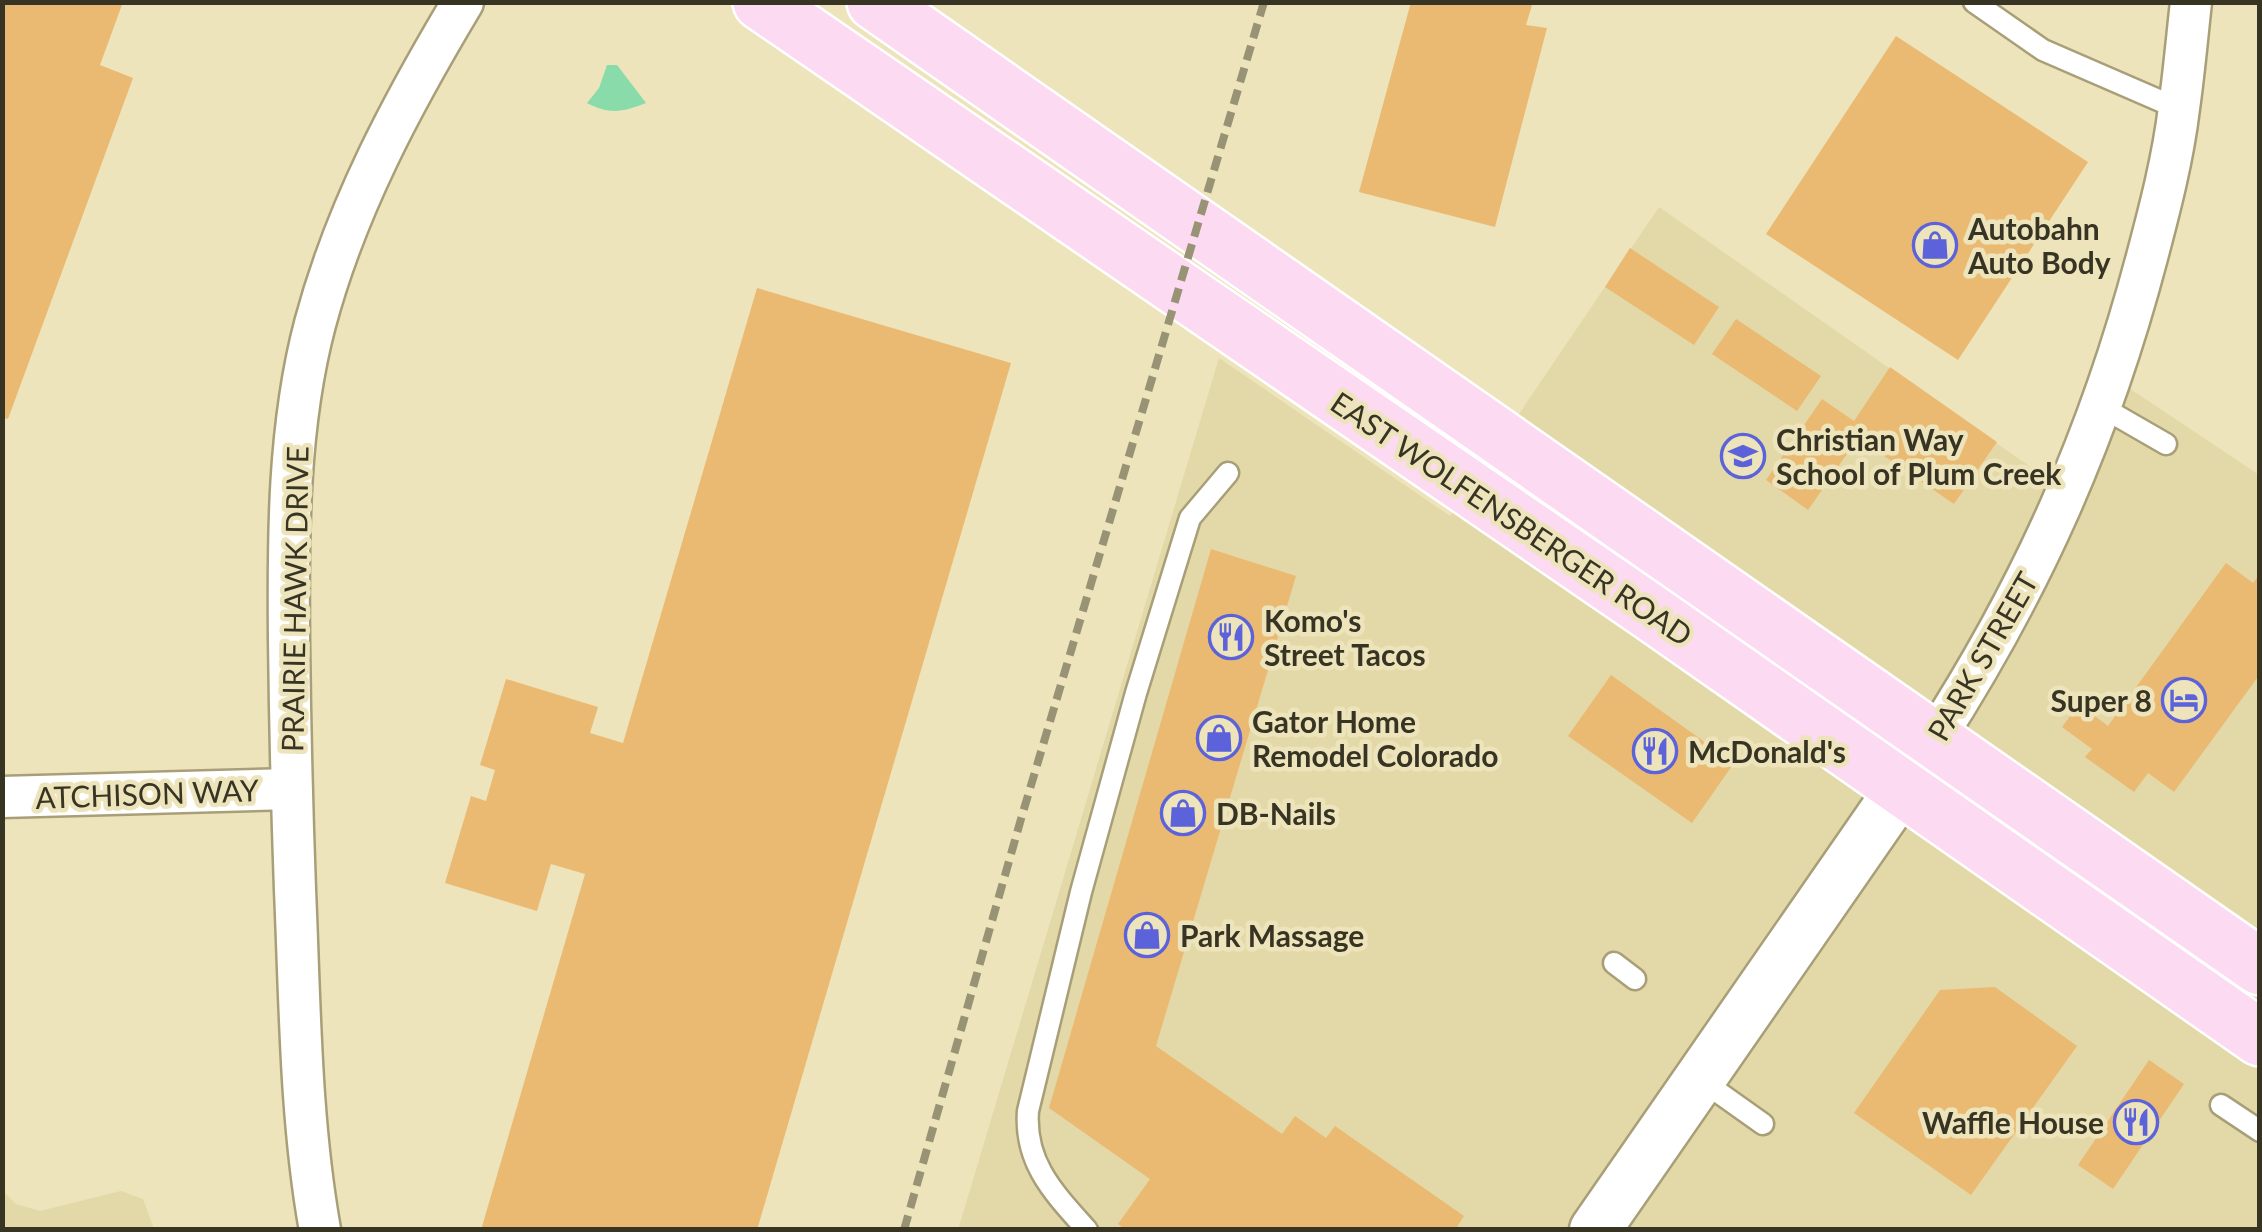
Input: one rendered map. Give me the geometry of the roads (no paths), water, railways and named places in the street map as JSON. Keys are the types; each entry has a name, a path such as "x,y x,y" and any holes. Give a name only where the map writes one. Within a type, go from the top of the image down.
{"main road":[{"name":"EAST WOLFENSBERGER ROAD","path":"760,2 2260,1038"},
{"name":"EAST WOLFENSBERGER ROAD","path":"874,2 2260,967"}],"street":[{"name":"PRAIRIE HAWK DRIVE","path":"320,1230 303,1078 291,788 289,581 292,476 300,402 314,326 362,189 392,126 464,2"},
{"name":"PARK STREET","path":"1594,1230 1903,788 1987,655 2043,550 2100,406 2160,208 2179,110 2191,2"},
{"name":"ATCHISON WAY","path":"2,798 291,788"}],"lane":[{"path":"1974,2 2043,50 2179,110"},
{"path":"2100,406 2166,444"},
{"path":"1087,1230 1032,1157 1026,1134 1028,1111 1081,892 1136,692 1190,518 1228,474"},
{"path":"1614,964 1636,979"},
{"path":"1700,1078 1764,1124"},
{"path":"2221,1105 2260,1131"}],"railway":[{"path":"904,1230 1021,819 1264,2"}],"place":[{"name":"Autobahn Auto Body","path":"1935,245"},
{"name":"Christian Way School of Plum Creek","path":"1743,456"},
{"name":"Komo's Street Tacos","path":"1231,637"},
{"name":"Super 8","path":"2184,700"},
{"name":"Gator Home Remodel Colorado","path":"1219,738"},
{"name":"McDonald's","path":"1655,751"},
{"name":"DB-Nails","path":"1183,813"},
{"name":"Park Massage","path":"1147,935"},
{"name":"Waffle House","path":"2136,1122"}]}
